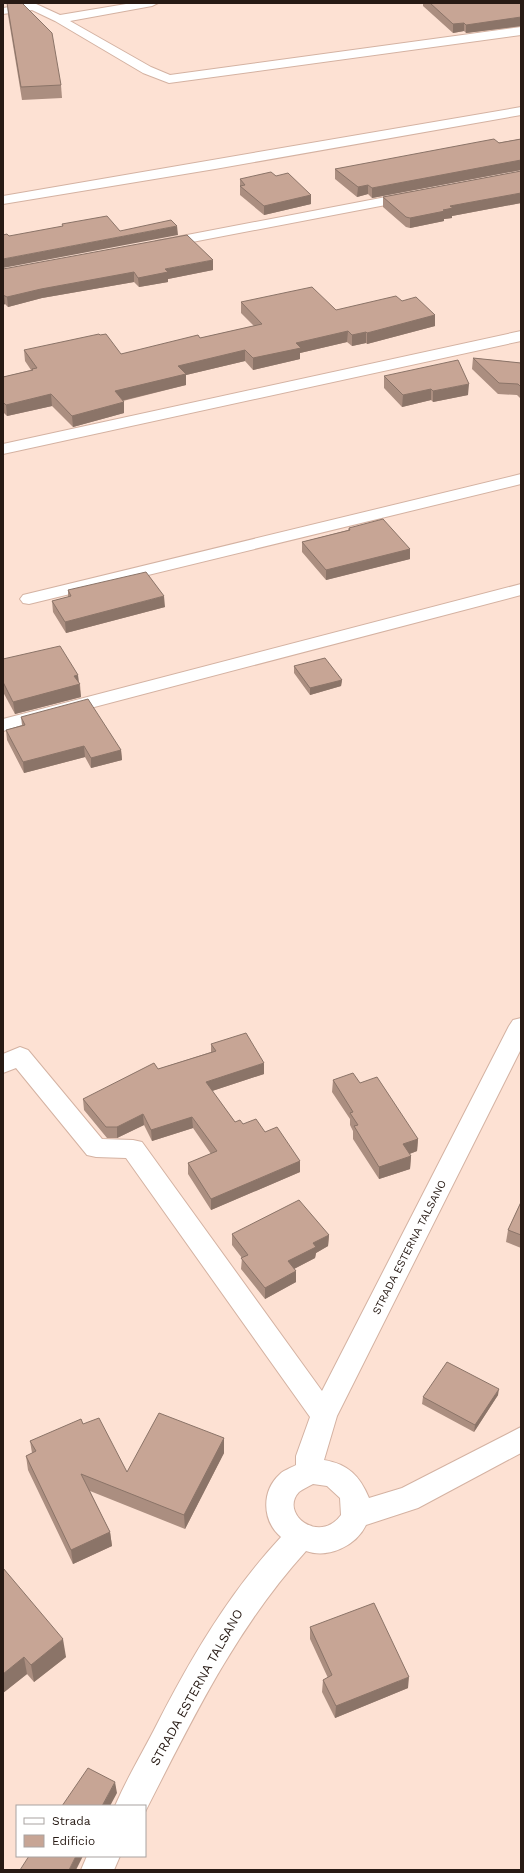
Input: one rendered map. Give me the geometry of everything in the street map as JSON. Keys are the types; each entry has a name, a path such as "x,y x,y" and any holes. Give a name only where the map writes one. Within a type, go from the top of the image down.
{"street":[{"path":"58,18 152,3"},
{"path":"3,11 29,5 58,18 147,70 169,78 521,31"},
{"path":"6,196 215,165 521,110"},
{"path":"144,247 427,193"},
{"path":"3,449 521,336"},
{"path":"28,599 521,479"},
{"path":"3,725 521,589"},
{"name":"STRADA ESTERNA TALSANO","path":"310,1472 310,1456 324,1415 521,1026"},
{"path":"3,1064 20,1056 96,1148 133,1149 324,1415"},
{"path":"355,1515 408,1499 521,1439"},
{"path":"310,1472 323,1472 335,1475 345,1482 353,1492 356,1503 355,1515 351,1524 344,1532 334,1538 323,1541 311,1540 300,1536 285,1524 279,1505 281,1496 292,1480 310,1472"},
{"name":"STRADA ESTERNA TALSANO","path":"132,1805 195,1684 226,1630 270,1568 300,1536"},
{"path":"97,1870 104,1857"}],"building":[{"path":"7,3 22,3 52,33 61,85 21,87"},
{"path":"430,3 521,3 521,17 466,25 464,23 453,24"},
{"path":"494,139 499,143 521,139 521,160 372,188 368,185 358,187 335,169"},
{"path":"521,171 521,193 450,206 453,208 410,218 406,217 383,197"},
{"path":"271,172 276,176 288,173 311,195 264,206 240,186 245,185 240,179"},
{"path":"107,216 120,231 171,220 177,226 3,259 3,235 7,234 9,236"},
{"path":"187,235 213,260 165,269 168,272 138,278 134,272 41,289 7,297 3,295 3,269"},
{"path":"312,287 336,310 396,296 402,301 416,297 435,315 367,333 352,335 348,331 296,343 301,348 253,358 245,350 178,366 186,374 115,391 124,402 72,416 51,394 6,405 3,402 3,377 37,368 24,350 99,334 106,334 121,354 198,335 200,338 262,324 241,302"},
{"path":"473,358 521,363 521,387 518,384 499,383"},
{"path":"458,360 469,384 433,391 431,389 403,395 384,376"},
{"path":"383,519 410,549 326,570 302,542 350,530 349,528"},
{"path":"146,572 164,596 65,622 52,601 71,596 68,590"},
{"path":"60,646 78,675 74,676 80,684 13,702 3,682 3,659"},
{"path":"325,658 342,680 310,688 294,666"},
{"path":"88,699 121,750 91,758 84,746 23,762 6,730 25,725 21,717"},
{"path":"246,1033 264,1063 206,1082 235,1122 240,1120 243,1124 256,1119 265,1132 277,1127 300,1161 211,1199 188,1163 217,1151 192,1117 151,1130 143,1114 117,1127 106,1127 83,1099 154,1063 158,1069 216,1051 211,1044"},
{"path":"353,1073 360,1083 377,1077 418,1139 403,1144 411,1156 379,1167 354,1126 358,1125 350,1113 353,1112 333,1080"},
{"path":"299,1200 329,1235 313,1243 316,1247 288,1261 296,1271 265,1288 241,1258 248,1255 232,1234"},
{"path":"521,1202 521,1235 508,1230"},
{"path":"447,1362 499,1389 475,1425 423,1397"},
{"path":"159,1413 224,1438 184,1515 81,1474 110,1532 71,1550 26,1456 36,1451 30,1441 81,1419 83,1424 99,1418 127,1472"},
{"path":"3,1568 63,1639 31,1665 24,1657 3,1674"},
{"path":"374,1603 409,1677 336,1706 323,1680 332,1675 310,1627"},
{"path":"88,1768 115,1782 103,1805 63,1805"},
{"path":"28,1857 76,1857 69,1870 20,1870"}]}
